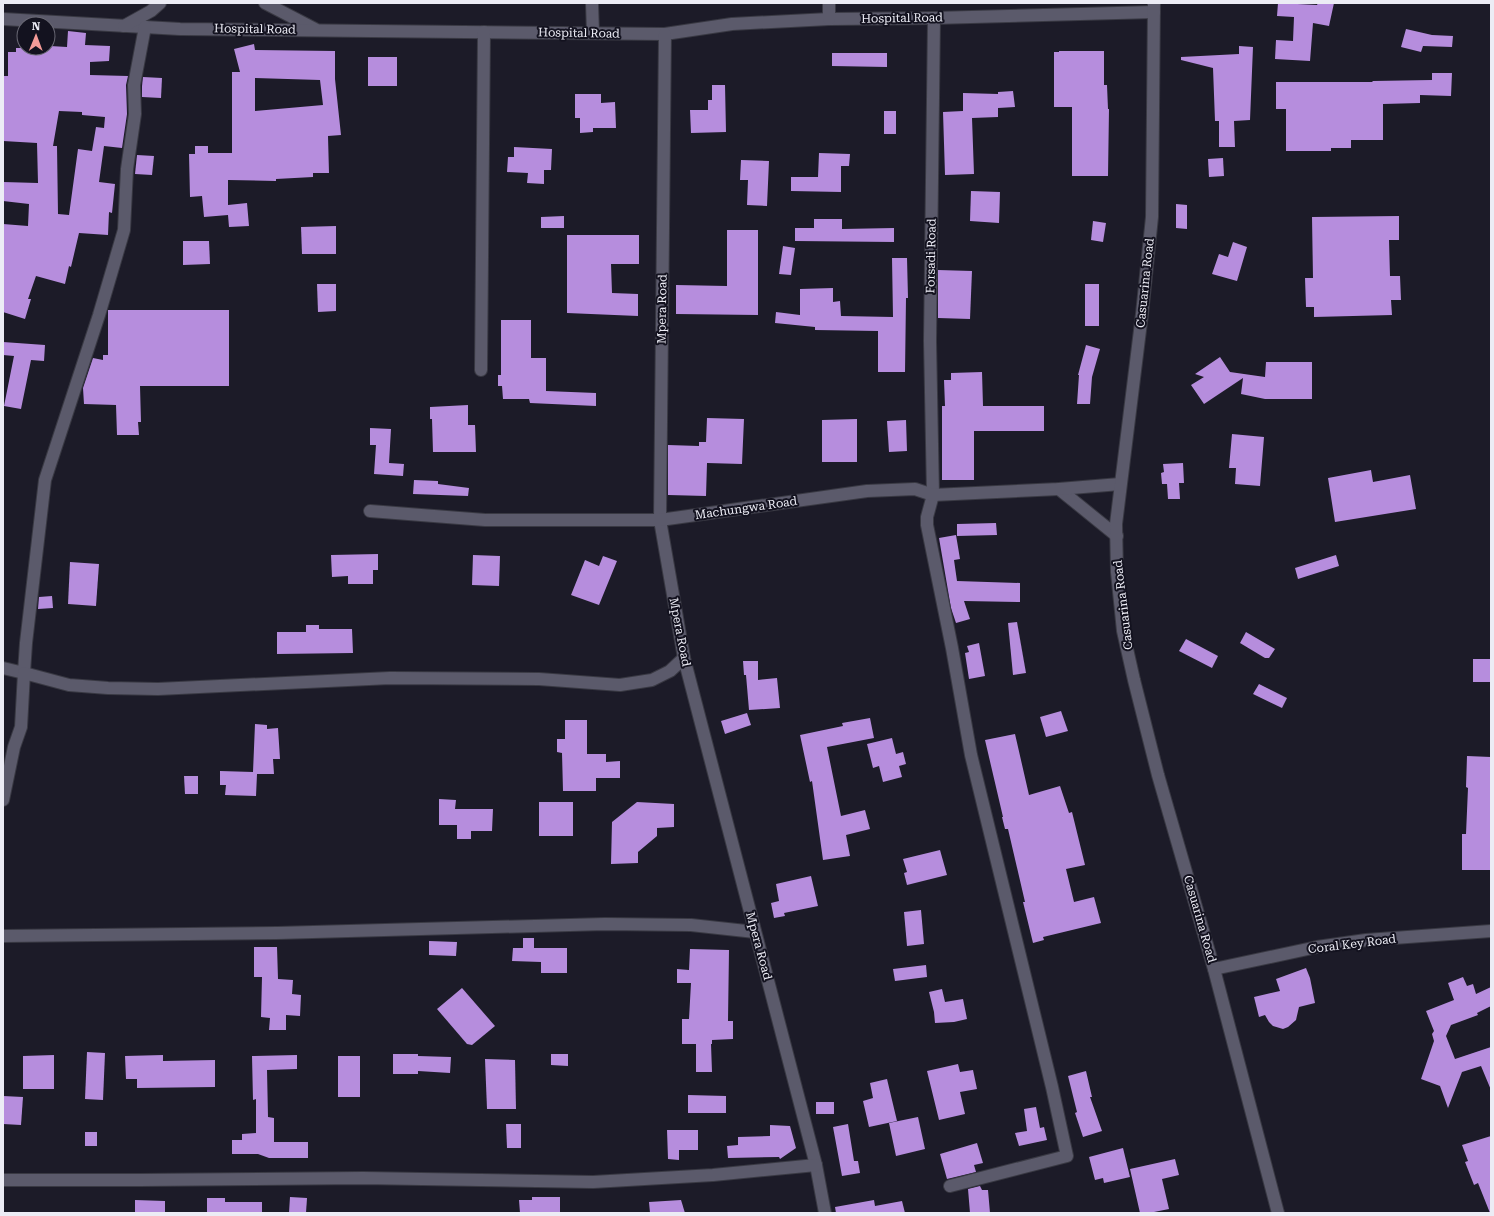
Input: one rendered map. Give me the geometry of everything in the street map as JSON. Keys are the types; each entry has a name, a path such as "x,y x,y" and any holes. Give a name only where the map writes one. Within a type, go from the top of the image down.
{"street":[{"path":"124,26 151,11 160,3"},
{"path":"265,3 318,30"},
{"path":"592,3 593,33"},
{"path":"829,3 829,19"},
{"name":"Hospital Road","path":"3,19 145,27 665,34 732,24 829,19 934,18 1154,8"},
{"name":"Casuarina Road","path":"1154,8 1152,217 1141,322 1116,524 1117,572 1123,630 1134,680 1158,775 1214,970 1278,1213"},
{"name":"Forsadi Road","path":"934,18 930,341 933,495 927,517 927,525 952,648 971,755 1052,1087 1067,1156 950,1186"},
{"path":"3,800 14,747 21,727 26,644 45,480 124,230 127,169 135,114 134,85 145,27"},
{"path":"481,370 484,32"},
{"name":"Mpera Road","path":"665,34 660,520 684,658 816,1165 826,1213"},
{"name":"Machungwa Road","path":"370,511 484,520 660,520 867,491 915,489 933,495 1059,489 1120,484"},
{"path":"1059,489 1116,536"},
{"path":"3,668 69,685 108,688 158,689 390,678 539,680 620,685 652,680 670,671 684,658"},
{"path":"3,936 277,933 605,924 691,925 755,932"},
{"name":"Coral Key Road","path":"1214,970 1317,947 1366,940 1491,931"},
{"path":"3,1180 363,1178 593,1182 713,1175 816,1165"}],"building":[{"path":"1278,3 1317,5 1318,3 1334,3 1329,26 1313,23 1310,61 1275,59 1276,40 1293,41 1294,17 1277,16"},
{"path":"1406,29 1432,35 1453,36 1452,47 1423,46 1421,52 1401,47"},
{"path":"68,31 86,33 85,45 110,46 109,61 90,62 90,75 128,76 126,85 127,114 122,148 104,146 99,182 115,184 112,213 109,212 108,235 79,233 71,267 69,266 65,284 36,276 28,299 31,299 25,319 3,312 3,224 28,226 29,204 3,201 3,182 38,183 37,143 3,141 3,76 8,76 8,52 16,52 16,56 56,56 56,46 67,47","holes":["59,111 82,112 82,115 105,117 104,128 96,127 92,151 78,149 69,215 58,214 57,146 53,146"]},
{"path":"254,44 255,50 335,51 335,79 341,135 328,136 329,173 313,173 313,177 276,179 276,181 228,180 228,205 247,203 249,226 229,227 228,215 204,217 202,196 190,197 189,154 195,154 195,146 208,146 208,153 232,153 232,72 240,72 234,49","holes":["255,78 320,80 323,105 255,111"]},
{"path":"1239,46 1253,47 1250,120 1234,121 1235,147 1219,147 1219,121 1215,121 1213,68 1181,60 1181,57 1239,54"},
{"path":"1104,51 1104,85 1107,85 1109,109 1108,176 1072,176 1072,107 1054,107 1054,52"},
{"path":"832,53 887,53 887,67 832,66"},
{"path":"368,57 397,57 397,86 368,86"},
{"path":"1432,73 1452,73 1451,96 1420,95 1420,103 1383,104 1383,140 1351,140 1351,148 1331,148 1331,151 1286,151 1286,109 1276,109 1276,82 1372,82 1432,80"},
{"path":"143,77 162,78 161,98 142,97"},
{"path":"712,85 725,85 726,132 691,133 690,110 708,110 708,100 712,100"},
{"path":"1013,91 1015,107 998,108 998,117 972,118 974,174 945,175 943,112 963,111 963,93 998,94 998,92"},
{"path":"575,94 601,94 601,103 615,102 616,128 593,128 593,132 580,133 580,118 575,118"},
{"path":"884,111 896,111 896,134 884,134"},
{"path":"514,147 552,149 551,170 544,170 544,184 527,183 528,173 507,172 508,157 514,157"},
{"path":"819,153 850,154 849,166 841,166 841,192 791,191 791,177 818,177"},
{"path":"137,155 154,156 152,175 135,174"},
{"path":"1223,158 1224,176 1209,177 1208,159"},
{"path":"741,160 769,161 767,206 747,205 748,180 740,180"},
{"path":"971,191 1000,192 999,223 970,221"},
{"path":"1176,204 1187,205 1187,229 1176,228"},
{"path":"564,216 564,228 541,228 541,217"},
{"path":"1399,216 1399,240 1389,240 1390,276 1400,276 1401,300 1391,300 1392,315 1314,317 1314,307 1306,307 1305,278 1313,278 1312,217"},
{"path":"814,219 842,219 842,229 894,228 894,242 795,241 795,228 814,228"},
{"path":"1093,221 1106,223 1103,242 1091,240"},
{"path":"336,226 336,254 302,254 301,227"},
{"path":"727,230 758,230 758,315 676,314 676,285 727,286"},
{"path":"567,235 639,235 639,264 611,264 612,293 638,294 638,316 567,313"},
{"path":"183,241 209,241 210,264 183,265"},
{"path":"1233,242 1247,247 1237,281 1212,274 1219,254 1228,257"},
{"path":"783,246 795,248 791,275 779,274"},
{"path":"892,258 907,258 908,298 906,298 905,372 878,372 878,331 815,330 815,327 775,323 776,312 800,315 800,289 833,288 833,302 840,301 841,316 893,317"},
{"path":"938,270 972,271 970,319 938,318"},
{"path":"317,284 336,284 336,311 318,312"},
{"path":"1085,284 1099,284 1099,326 1085,326"},
{"path":"108,310 229,310 229,386 140,386 141,422 138,422 139,435 117,435 116,405 84,404 83,388 93,358 103,360 103,355 108,355"},
{"path":"501,320 531,320 531,358 546,358 546,391 596,393 596,406 530,403 529,399 503,399 502,386 498,386 498,375 501,375"},
{"path":"3,342 45,345 44,361 31,360 21,409 4,406 14,356 3,355"},
{"path":"1086,345 1100,349 1092,377 1090,404 1077,404 1078,375"},
{"path":"1220,357 1230,372 1265,377 1266,362 1312,362 1312,399 1265,399 1241,394 1243,378 1204,404 1191,385 1204,377 1195,374"},
{"path":"982,372 983,406 1044,406 1044,431 974,431 974,480 942,480 942,406 945,406 944,380 951,380 951,373"},
{"path":"468,405 468,425 475,425 476,452 433,452 430,407"},
{"path":"707,418 744,419 742,464 707,463 706,496 668,495 668,445 699,446 699,442 706,442"},
{"path":"857,419 857,462 822,462 822,420"},
{"path":"906,420 907,451 889,452 887,421"},
{"path":"370,428 391,429 389,463 404,464 403,476 374,474 376,445 370,445"},
{"path":"1232,434 1264,437 1260,486 1235,484 1236,468 1229,468"},
{"path":"1183,463 1184,483 1179,483 1180,499 1168,499 1167,484 1162,484 1161,473 1164,472 1163,464"},
{"path":"1371,470 1373,482 1410,475 1416,509 1335,522 1328,478"},
{"path":"414,480 438,481 438,484 469,488 468,496 413,494"},
{"path":"996,523 997,535 957,536 957,524"},
{"path":"956,535 960,559 954,560 957,581 1020,583 1020,602 964,601 970,619 956,623 951,608 939,538"},
{"path":"378,554 378,570 373,570 373,584 348,584 348,576 332,577 331,555"},
{"path":"473,555 500,556 499,586 472,585"},
{"path":"1336,555 1339,566 1298,579 1295,568"},
{"path":"603,556 617,561 599,605 571,595 585,560 599,566"},
{"path":"70,562 99,564 96,606 68,604"},
{"path":"52,596 53,608 38,609 39,597"},
{"path":"1017,622 1026,673 1013,675 1008,623"},
{"path":"306,625 319,625 319,629 352,629 353,653 277,654 277,632 306,632"},
{"path":"1246,632 1275,649 1269,658 1265,658 1240,643"},
{"path":"1186,639 1218,656 1212,668 1179,651"},
{"path":"979,643 985,676 969,679 965,653 969,652 967,646"},
{"path":"1473,659 1491,659 1491,682 1473,682"},
{"path":"743,661 758,661 758,680 777,678 780,708 749,710 746,675 744,675"},
{"path":"1259,684 1287,698 1282,708 1253,694"},
{"path":"1061,711 1068,731 1046,737 1040,717"},
{"path":"747,713 751,725 725,734 721,721"},
{"path":"870,718 874,738 827,747 841,816 865,810 870,829 846,835 850,856 823,860 812,781 810,782 800,735 843,726 842,723"},
{"path":"565,720 587,720 587,754 606,754 606,762 620,761 620,778 596,778 596,791 563,791 562,753 557,752 557,739 565,739"},
{"path":"255,724 267,725 267,729 278,728 280,759 273,759 274,774 257,774 256,796 225,795 226,785 220,785 220,771 253,772"},
{"path":"1015,734 1029,795 1060,786 1069,813 1072,812 1085,865 1066,869 1074,902 1094,897 1101,923 1043,937 1044,940 1033,943 1008,829 1005,829 985,740"},
{"path":"892,738 896,754 903,752 906,764 899,766 902,777 883,782 879,766 873,768 867,744"},
{"path":"1467,756 1491,757 1491,870 1462,870 1462,834 1466,834 1468,788 1466,787"},
{"path":"184,776 198,776 198,794 185,794"},
{"path":"439,799 456,800 455,809 493,809 492,831 471,831 471,839 457,839 457,825 439,825"},
{"path":"539,802 573,802 573,836 539,836"},
{"path":"637,802 674,804 674,827 657,828 657,836 638,852 638,863 611,864 612,822"},
{"path":"940,850 947,875 907,885 904,873 907,872 903,859"},
{"path":"811,876 818,906 784,913 785,916 774,918 771,903 779,901 776,884"},
{"path":"921,910 924,944 907,946 904,912"},
{"path":"523,938 534,938 534,948 567,948 567,973 541,973 541,962 512,961 513,948 523,948"},
{"path":"429,941 457,942 456,956 429,955"},
{"path":"254,947 277,947 278,979 293,980 292,994 301,995 300,1016 286,1015 286,1030 269,1030 270,1018 261,1017 262,977 254,977"},
{"path":"690,949 729,950 728,1021 733,1021 733,1039 712,1040 712,1072 696,1072 696,1044 682,1044 682,1019 689,1019 691,983 677,983 677,969 689,970"},
{"path":"926,965 927,977 895,981 893,969"},
{"path":"1306,968 1310,978 1315,1003 1299,1007 1296,1020 1288,1027 1283,1029 1273,1026 1265,1015 1259,1017 1254,997 1280,991 1276,979"},
{"path":"1463,977 1467,986 1473,984 1476,994 1491,987 1491,1006 1477,1013 1478,1015 1451,1025 1446,1036 1455,1059 1491,1047 1491,1090 1481,1066 1462,1072 1448,1108 1440,1086 1421,1079 1434,1041 1432,1034 1434,1031 1426,1011 1454,1000 1448,983"},
{"path":"462,988 495,1026 472,1045 467,1044 437,1009"},
{"path":"942,989 945,1002 963,999 967,1019 954,1022 935,1023 929,992"},
{"path":"87,1052 105,1053 103,1100 85,1099"},
{"path":"393,1054 418,1054 418,1056 451,1057 450,1073 418,1071 418,1074 393,1074"},
{"path":"551,1054 568,1054 568,1066 551,1065"},
{"path":"54,1055 54,1089 23,1089 23,1056"},
{"path":"163,1055 163,1061 215,1060 215,1087 137,1088 137,1079 126,1079 125,1056"},
{"path":"297,1055 297,1069 267,1070 268,1117 274,1118 274,1142 308,1142 308,1158 269,1158 258,1154 232,1154 232,1140 242,1140 242,1134 256,1133 256,1099 253,1100 252,1056"},
{"path":"338,1056 360,1056 360,1097 338,1097"},
{"path":"485,1059 515,1060 516,1109 487,1109"},
{"path":"958,1064 960,1072 973,1070 977,1089 960,1092 965,1114 939,1120 927,1071"},
{"path":"1086,1071 1092,1097 1090,1097 1102,1131 1083,1137 1075,1113 1077,1112 1068,1076"},
{"path":"887,1079 897,1121 869,1127 863,1101 873,1098 870,1083"},
{"path":"688,1095 726,1096 726,1113 688,1113"},
{"path":"3,1096 23,1097 21,1125 3,1124"},
{"path":"816,1102 834,1102 834,1114 816,1114"},
{"path":"1036,1107 1040,1128 1044,1127 1047,1140 1019,1146 1015,1133 1027,1131 1024,1109"},
{"path":"918,1117 925,1149 896,1156 889,1123"},
{"path":"506,1124 521,1124 521,1148 507,1148"},
{"path":"848,1124 854,1161 858,1161 860,1173 842,1176 833,1127"},
{"path":"770,1125 790,1126 796,1148 780,1159 779,1157 728,1158 727,1146 738,1145 738,1137 770,1136"},
{"path":"667,1130 698,1130 698,1150 679,1150 679,1160 668,1159"},
{"path":"85,1132 97,1132 97,1146 85,1146"},
{"path":"1491,1136 1490,1213 1478,1183 1474,1185 1465,1162 1468,1161 1462,1145"},
{"path":"977,1143 983,1163 974,1165 976,1172 947,1179 940,1154"},
{"path":"1123,1148 1130,1177 1104,1183 1103,1178 1095,1180 1089,1157"},
{"path":"1175,1159 1179,1175 1162,1179 1169,1209 1149,1213 1140,1213 1130,1169"},
{"path":"980,1186 982,1190 988,1190 990,1213 970,1213 968,1189"},
{"path":"290,1197 307,1198 306,1213 289,1213"},
{"path":"532,1197 560,1197 560,1213 520,1213 519,1200 532,1200"},
{"path":"207,1198 225,1198 225,1202 262,1202 262,1213 207,1213"},
{"path":"135,1200 165,1201 165,1213 135,1213"},
{"path":"681,1200 685,1213 650,1213 649,1202"},
{"path":"874,1200 875,1206 902,1201 905,1213 836,1213 835,1207"}]}
